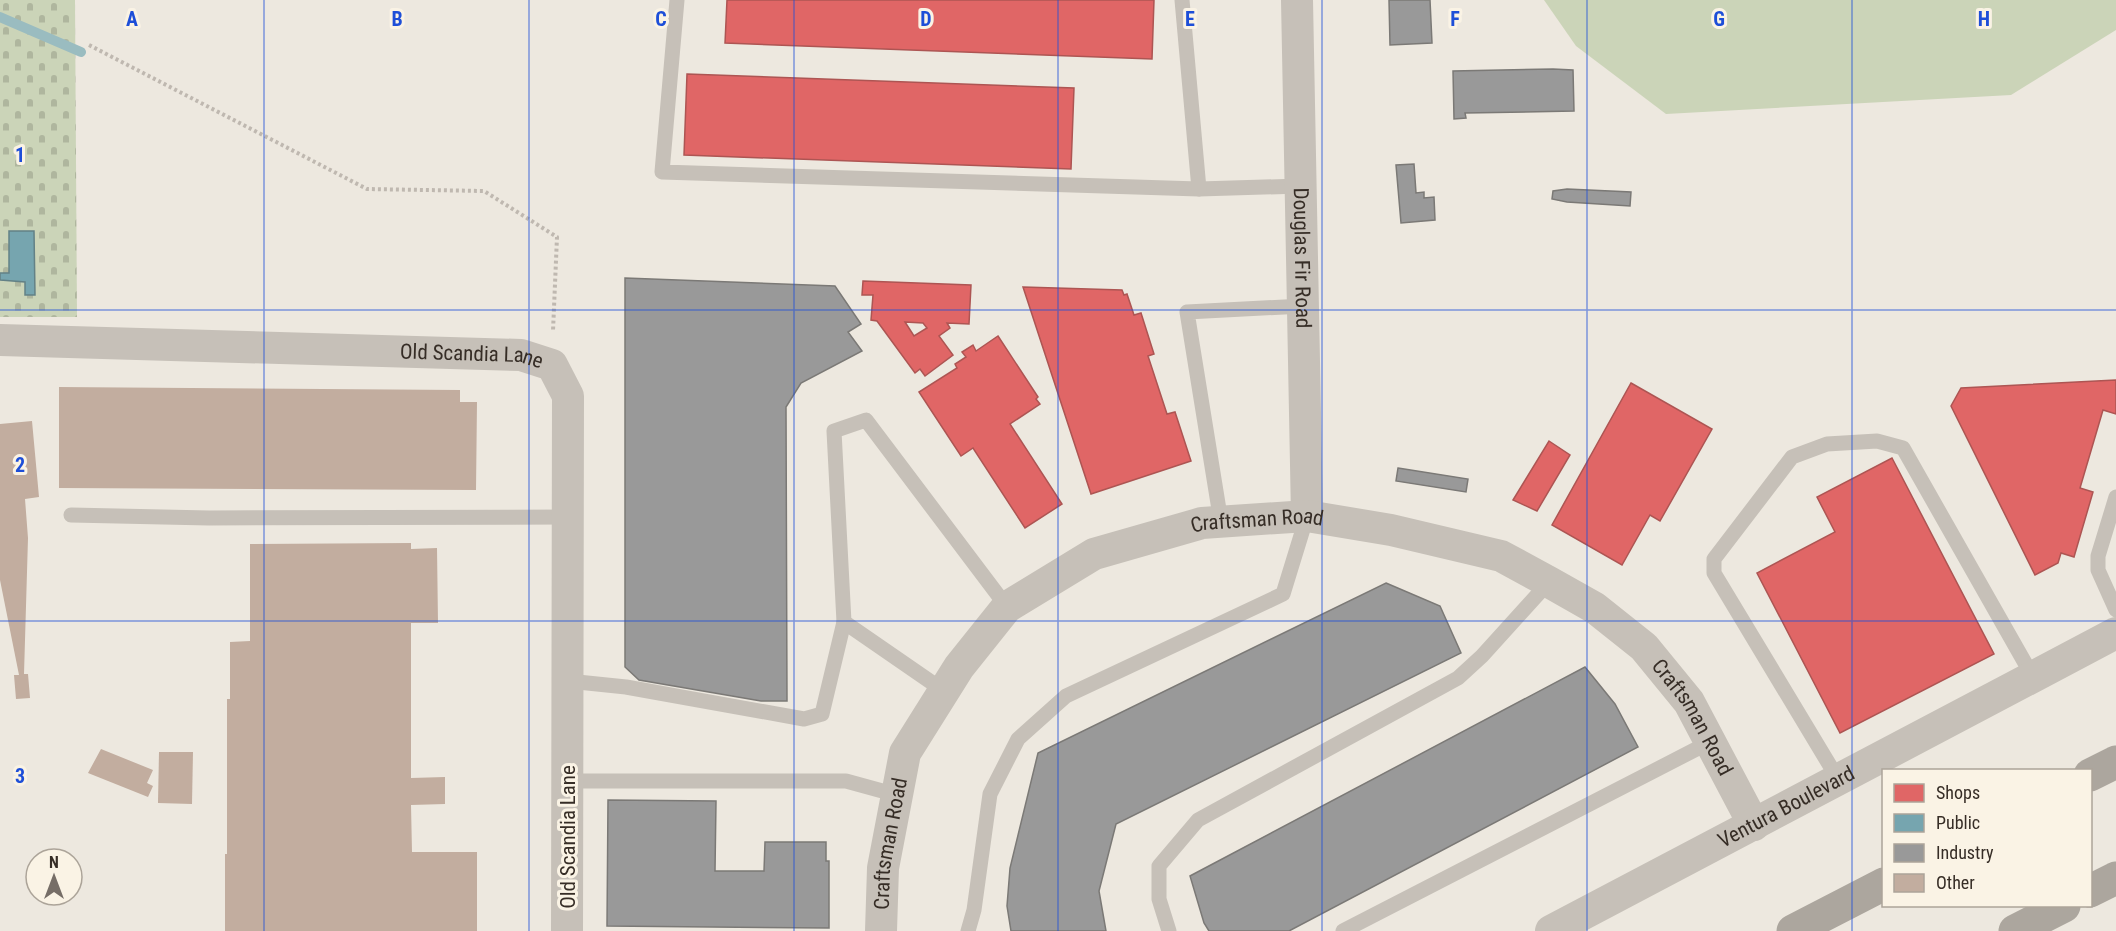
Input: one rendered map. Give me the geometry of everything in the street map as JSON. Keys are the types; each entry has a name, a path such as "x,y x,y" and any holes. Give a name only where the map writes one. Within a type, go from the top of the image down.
{"highway":[{"path":"2092,774 2116,762"},
{"path":"2092,890 2116,878"},
{"path":"1793,931 1882,885"},
{"path":"2015,931 2062,907"}],"street":[{"name":"Douglas Fir Road","path":"1297,0 1307,516"},
{"name":"Old Scandia Lane","path":"0,340 521,355 552,365 568,396 567,931"},
{"name":"Craftsman Road","path":"881,931 883,868 905,753 959,667 1007,607 1094,554 1202,523 1307,516 1391,530 1501,556 1549,582 1595,608 1644,647 1689,702 1754,825"},
{"name":"Ventura Boulevard","path":"1551,931 2116,633"}],"lane":[{"path":"677,0 662,172 1199,189 1300,186"},
{"path":"1182,0 1199,189"},
{"path":"1221,522 1187,312 1303,306"},
{"path":"568,681 626,687 804,719 822,714 844,622 834,431 866,420 1007,607"},
{"path":"1838,779 1714,573 1714,559 1792,457 1827,444 1877,441 1903,448 2033,677"},
{"path":"2116,497 2098,556 2098,570 2116,610"},
{"path":"71,515 209,518 568,517"},
{"path":"968,931 974,910 990,794 1018,739 1066,696 1283,594 1307,516"},
{"path":"1169,931 1159,899 1159,866 1198,820 1458,678 1482,656 1549,582"},
{"path":"844,622 944,691"},
{"path":"1343,931 1710,742"},
{"path":"568,781 846,782 897,795"}],"path":[{"path":"89,45 367,189 484,191 557,237 552,365"}],"green space":[{"path":"0,0 75,0 77,317 0,317"},
{"path":"1544,0 2116,0 2116,30 2011,95 1666,114 1576,46"}],"building: Shops":[{"path":"727,0 1154,0 1152,59 725,43"},
{"path":"687,74 1074,88 1071,169 684,155"},
{"path":"863,281 971,285 969,324 947,323 950,328 939,336 953,355 925,376 920,369 915,373 877,321 871,320 873,295 862,295","holes":["905,322 923,323 927,328 914,336"]},
{"path":"1023,287 1122,290 1124,295 1127,294 1134,315 1141,313 1154,354 1148,356 1167,414 1175,412 1191,461 1091,494"},
{"path":"998,336 1038,397 1036,399 1040,404 1010,424 1062,504 1025,528 973,448 961,456 919,392 957,368 955,364 966,357 962,352 973,345 976,351"},
{"path":"2116,380 2116,414 2103,410 2080,488 2093,492 2074,557 2061,553 2058,563 2035,575 1951,406 1961,388"},
{"path":"1631,383 1712,429 1660,521 1650,515 1622,565 1552,525"},
{"path":"1549,441 1570,455 1537,511 1513,500"},
{"path":"1892,458 1994,654 1840,733 1757,573 1835,532 1817,497"}],"building: Public":[{"path":"9,231 34,231 35,295 25,295 25,282 0,280 0,273 9,273"}],"building: Industry":[{"path":"1389,0 1430,0 1432,43 1390,45"},
{"path":"1573,70 1574,111 1465,113 1466,118 1454,119 1453,71"},
{"path":"1414,164 1416,193 1424,192 1424,198 1434,197 1435,220 1401,223 1396,165"},
{"path":"1567,189 1631,192 1630,206 1552,199 1553,191"},
{"path":"625,278 835,286 861,324 848,332 862,351 801,383 786,407 787,701 761,701 639,680 625,667"},
{"path":"1398,468 1468,479 1466,492 1396,481"},
{"path":"1386,583 1440,606 1461,653 1116,824 1099,891 1106,931 1011,931 1007,906 1010,868 1038,753"},
{"path":"1585,667 1615,704 1638,747 1289,931 1209,931 1204,923 1190,876"},
{"path":"608,800 716,801 715,871 764,871 765,842 826,842 826,861 829,861 829,928 607,926"}],"building: Other":[{"path":"59,387 460,390 460,402 477,402 476,490 59,488"},
{"path":"32,421 39,497 25,499 28,538 24,674 28,674 30,698 16,699 14,675 19,675 0,580 0,424"},
{"path":"411,543 411,549 437,548 438,623 411,623 411,778 445,777 445,804 411,805 412,852 477,852 477,931 225,931 227,699 230,699 230,642 250,641 250,544"},
{"path":"101,749 153,770 147,783 153,786 148,797 88,773"},
{"path":"159,752 193,752 192,804 158,803"}],"waterway":[{"path":"0,17 81,52"}]}
